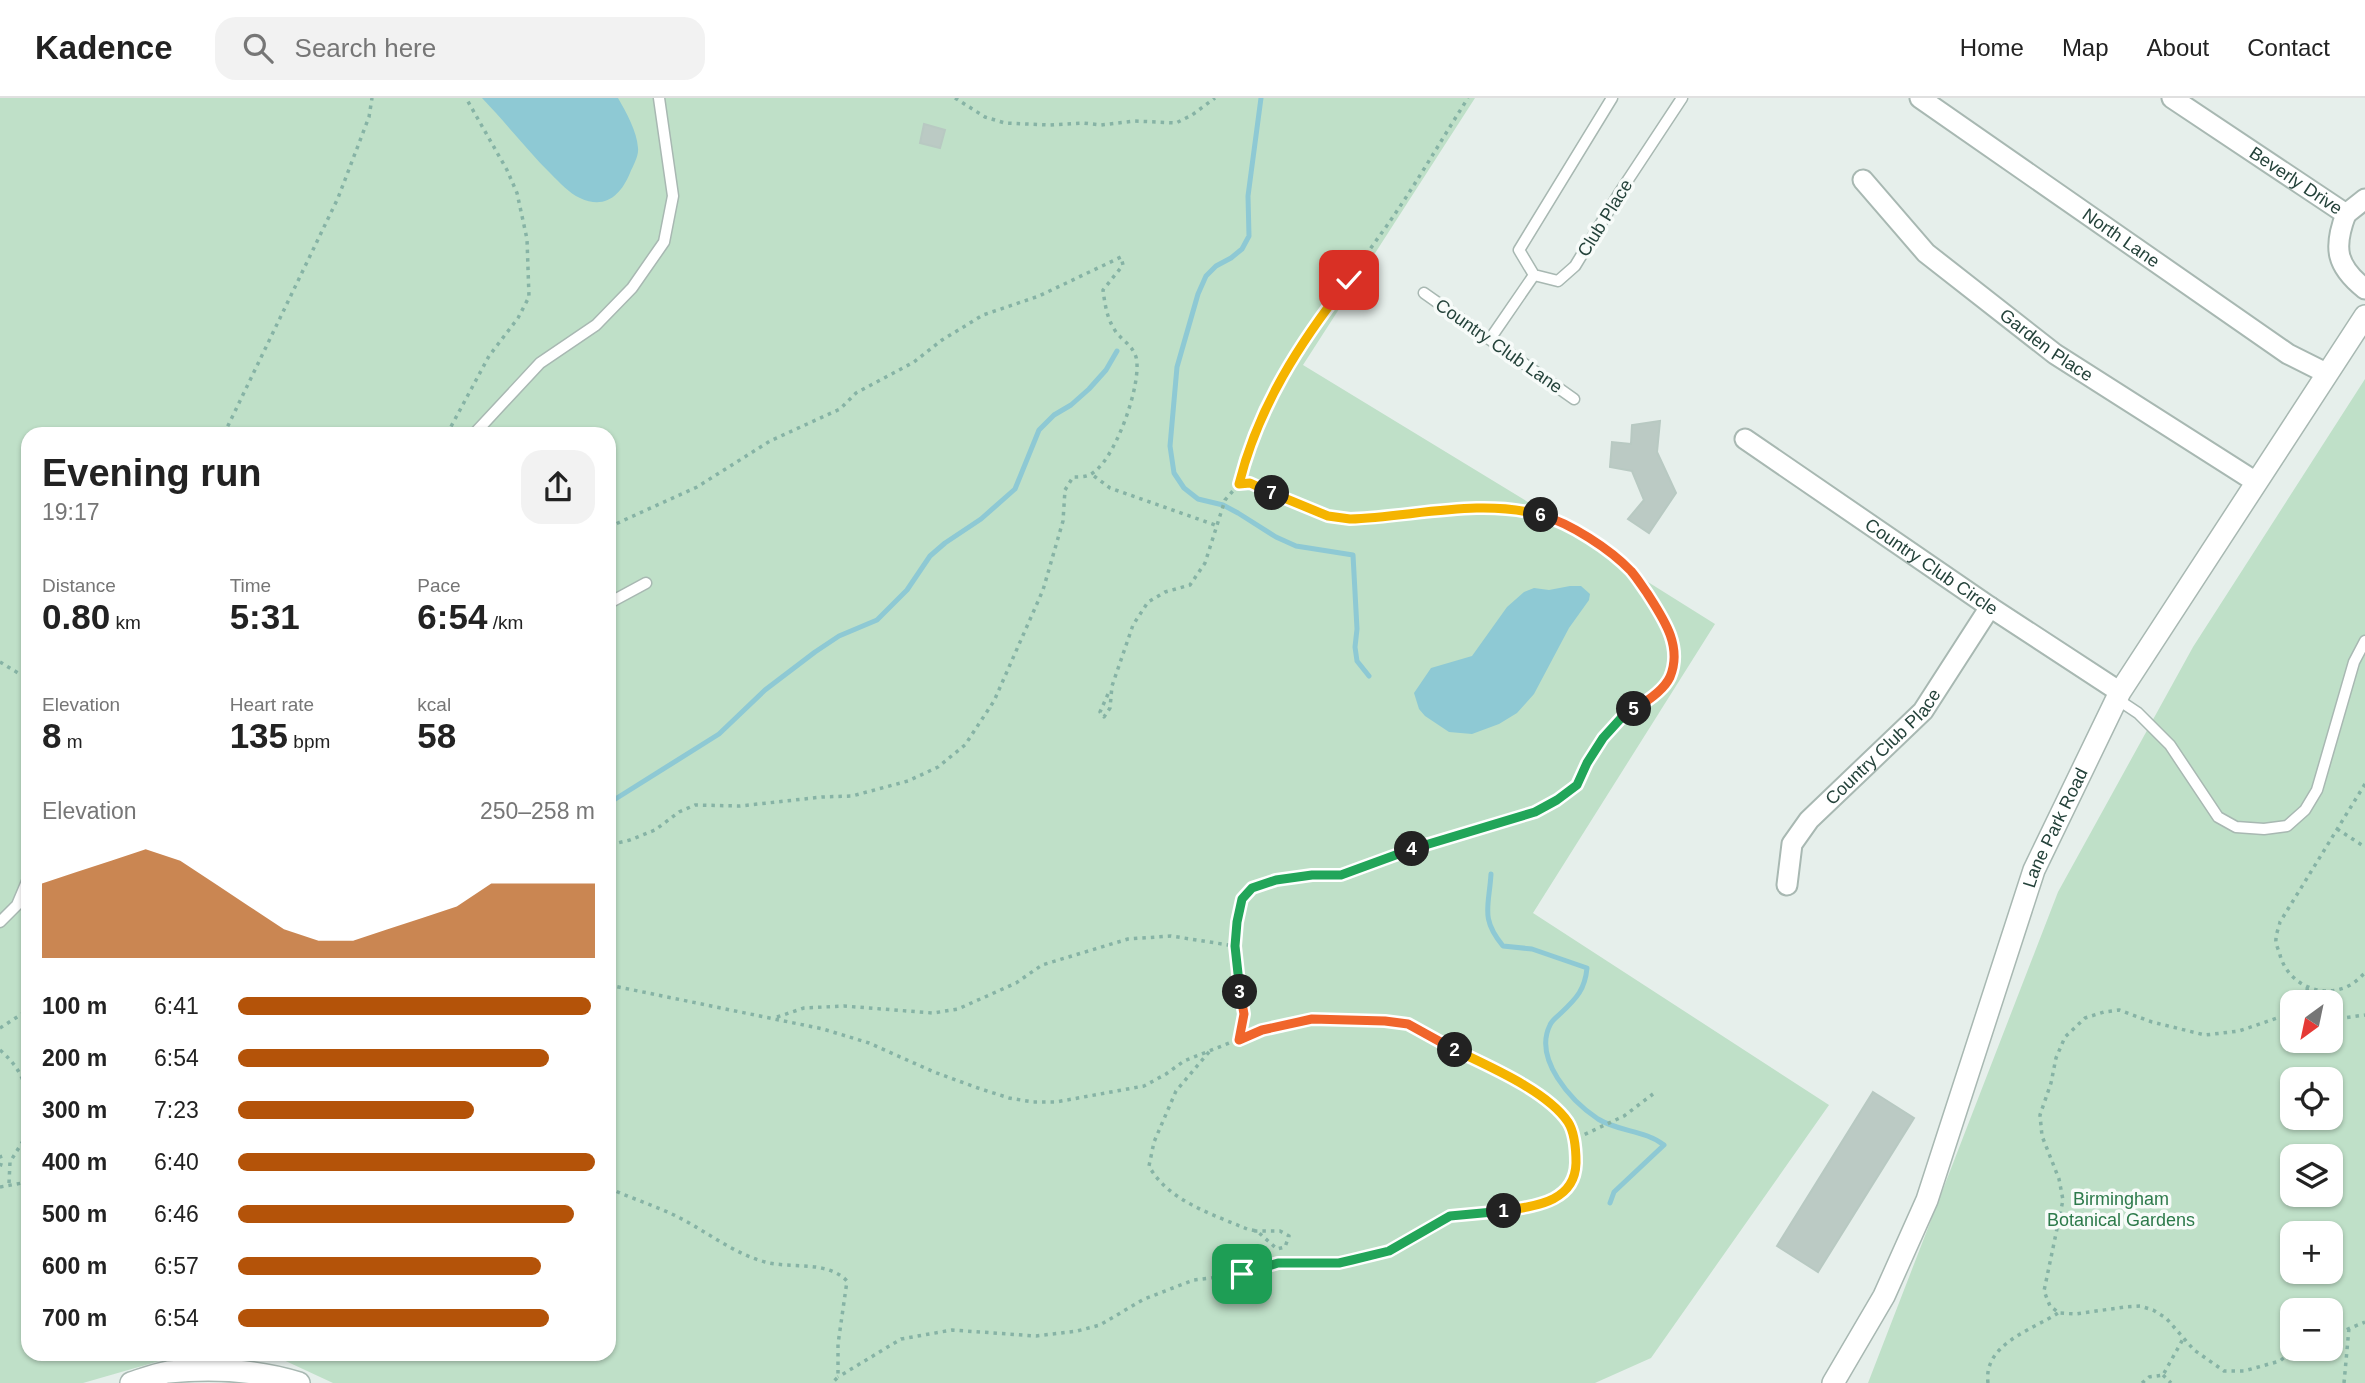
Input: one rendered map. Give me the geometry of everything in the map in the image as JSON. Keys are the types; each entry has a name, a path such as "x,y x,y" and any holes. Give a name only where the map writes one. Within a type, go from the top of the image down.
{"street":[{"name":"North Lane","path":"1920,98 2246,326 2305,364 2326,373"},
{"name":"Beverly Drive","path":"2172,98 2346,214 2338,234 2339,258 2353,280 2365,289"},
{"name":"Garden Place","path":"1863,180 1926,253 2055,354 2256,482"},
{"path":"2346,214 2365,199"},
{"name":"Lane Park Road","path":"1833,1383 1884,1296 1927,1200 2034,870 2119,695 2365,316"},
{"name":"Country Club Circle","path":"1745,439 2119,695"},
{"name":"Country Club Place","path":"1787,886 1792,844 1809,820 1923,710 1990,607"},
{"path":"131,1383 166,1373 221,1371 274,1375 299,1383"}],"lane":[{"path":"481,427 540,363 596,325 632,288 664,242 673,196 659,98"},
{"path":"1490,339 1534,275 1519,250 1612,98"},
{"name":"Club Place","path":"1534,275 1558,281 1575,266 1682,98"},
{"name":"Country Club Lane","path":"1424,293 1574,399"},
{"path":"616,599 646,583"},
{"path":"2119,695 2170,745 2218,817 2236,827 2263,829 2287,826 2305,810 2316,790 2354,662 2365,641"},
{"path":"0,922 17,905 21,896"}],"path":[{"path":"227,427 338,198 369,117 372,98"},
{"path":"451,427 489,356 529,298 527,239 517,193 502,160 466,98"},
{"path":"955,98 985,117 1005,123 1101,125 1135,121 1176,123 1215,98"},
{"path":"1108,694 1100,712 1104,716 1110,708 1112,686 1133,625 1148,603 1165,592 1190,584 1205,563 1225,499 1239,484 1247,451 1271,396 1301,346 1381,235 1468,98"},
{"path":"616,524 697,487 769,441 841,409 856,393 914,362 942,340 983,315 1039,296 1121,257 1123,264 1103,290 1106,311 1116,332 1132,347 1137,361 1136,382 1129,413 1103,461 1091,475 1073,477 1065,490 1063,521 1030,624 994,701 965,745 938,767 877,790 852,796 822,797 767,805 695,805 679,812 654,830 616,843"},
{"path":"1094,476 1110,488 1218,526"},
{"path":"1239,484 1250,483 1328,516 1350,519 1490,509 1526,510 1555,519 1605,550 1632,572 1665,621 1675,658 1669,679 1647,701 1623,716 1603,738 1577,785 1535,812 1434,841 1341,875 1312,875 1276,880 1252,888 1242,899 1237,922 1235,946 1244,1014 1239,1040"},
{"path":"0,656 6,665"},
{"path":"0,662 21,675"},
{"path":"2365,784 2280,922 2275,940 2282,963 2290,977 2306,986 2318,990 2334,989 2351,985 2365,973"},
{"path":"2337,829 2365,847"},
{"path":"775,1018 804,1008 844,1006 933,1013 958,1009 1016,983 1042,965 1128,939 1171,936 1235,946"},
{"path":"616,986 775,1018 869,1043 934,1072 1009,1098 1033,1102 1065,1101 1144,1086 1184,1060 1262,1030 1312,1019 1408,1024 1513,1078 1568,1122 1574,1140 1575,1178 1566,1191 1549,1201 1505,1211 1450,1216 1389,1251 1339,1263 1278,1263 1242,1274 1194,1280 1144,1299 1100,1325 1077,1331 1036,1336 953,1330 901,1339 832,1383"},
{"path":"2306,986 2307,990"},
{"path":"2280,1017 2239,1031 2205,1035 2152,1022 2119,1010 2085,1018 2065,1037 2056,1058 2040,1115 2042,1136 2059,1179 2063,1200 2044,1292 2050,1306 2059,1312 2092,1313 2140,1306 2153,1310 2166,1318 2183,1339 2224,1371 2244,1371 2280,1361"},
{"path":"0,1028 21,1014"},
{"path":"2343,1018 2365,1015"},
{"path":"0,1050 21,1074"},
{"path":"1211,1051 1176,1091 1154,1142 1149,1166 1155,1177 1170,1192 1197,1207 1254,1231 1277,1249 1285,1247 1288,1242 1289,1236 1280,1231 1254,1231"},
{"path":"1577,1138 1624,1116 1653,1094"},
{"path":"9,1184 10,1162 21,1144"},
{"path":"0,1155 0,1167"},
{"path":"0,1187 21,1183"},
{"path":"616,1191 672,1214 746,1256 768,1262 838,1272 847,1282 838,1344 838,1377"},
{"path":"1988,1383 1990,1365 1999,1348 2059,1312"},
{"path":"2343,1331 2365,1322"},
{"path":"2344,1383 2349,1328"},
{"path":"2162,1375 2183,1339"},
{"path":"2142,1383 2149,1377 2162,1375"},
{"path":"2162,1375 2171,1383"}],"green space":[{"path":"0,98 1475,98 1303,365 1605,549 1632,572 1715,624 1533,913 1829,1105 1651,1358 1595,1383 333,1383 286,1361 616,1361 616,427 21,427 21,1361 160,1361 83,1383 0,1383"},
{"name":"Birmingham Botanical Gardens","path":"2365,379 2365,1383 1868,1383 2058,892 2193,647"}],"water":[{"path":"482,98 618,98 628,115 638,148 637,158 622,188 604,201 589,201 576,196 542,165"},
{"path":"1581,586 1590,594 1589,600 1569,628 1534,694 1517,713 1499,724 1472,734 1449,732 1419,709 1414,693 1431,668 1472,656 1507,607 1524,592 1534,588 1549,590"}],"building":[{"path":"924,124 945,130 940,148 920,143"},
{"path":"1660,421 1657,452 1676,493 1649,533 1628,519 1644,500 1632,471 1610,467 1612,442 1631,444 1632,425"},
{"path":"1873,1092 1914,1118 1818,1272 1777,1246"}],"waterway":[{"path":"1261,98 1248,196 1249,236 1242,249 1206,276 1198,294 1177,367 1170,446 1174,473 1184,488 1198,499 1223,505 1276,537 1296,546 1353,555 1357,629 1355,647 1357,661 1369,676"},
{"path":"616,799 719,734 765,690 815,652 839,636 877,620 907,590 930,556 981,519 1015,489 1039,430 1089,389 1106,370 1117,351"},
{"path":"1491,874 1489,920 1503,946 1532,949 1587,968 1579,993 1552,1021 1546,1038 1551,1065 1558,1078 1577,1102 1598,1119 1649,1136 1664,1145 1614,1192 1610,1203"}],"route":[{"path":"1242,1274 1278,1263 1339,1263 1389,1251 1450,1216 1523,1208 1549,1201 1566,1191 1575,1178 1576,1159 1568,1122 1539,1096 1513,1078 1408,1024 1357,1019 1312,1019 1262,1030 1239,1040 1244,1014 1235,946 1237,922 1242,899 1252,888 1276,880 1312,875 1341,875 1434,841 1535,812 1557,800 1577,785 1603,738 1623,716 1647,701 1669,679 1675,658 1665,621 1632,572 1605,550 1555,519 1526,510 1490,509 1350,519 1328,516 1250,483 1239,484 1247,451 1271,396 1301,346 1349,280"}]}
